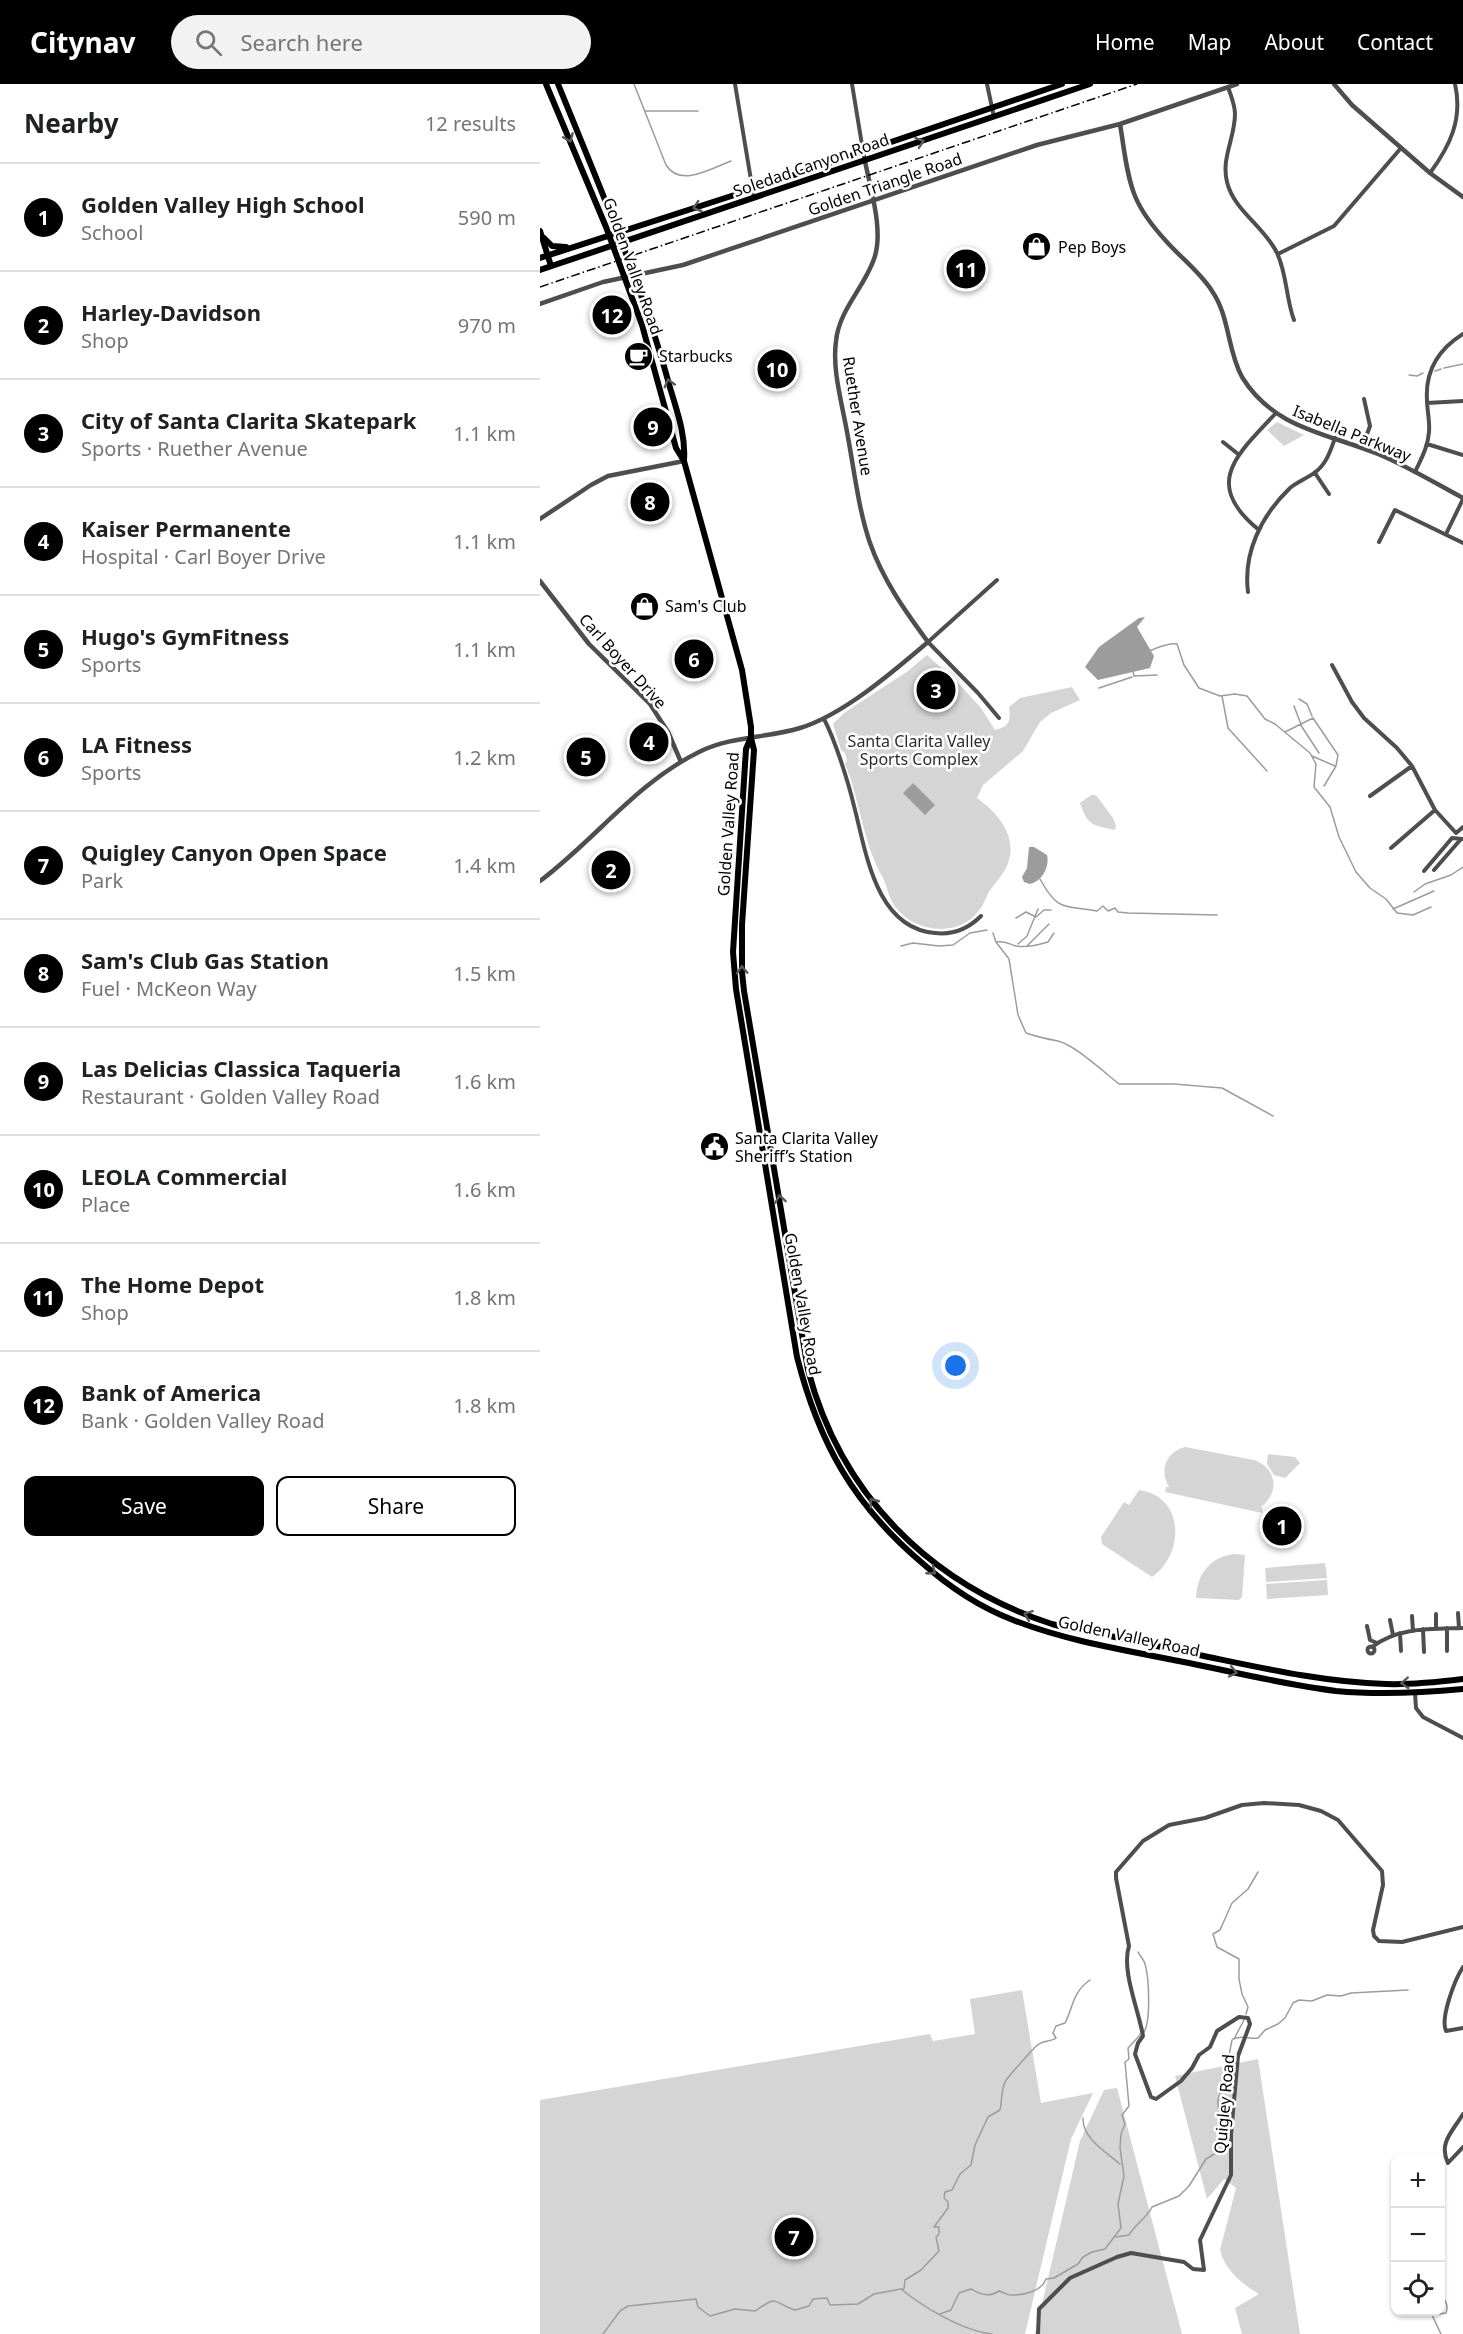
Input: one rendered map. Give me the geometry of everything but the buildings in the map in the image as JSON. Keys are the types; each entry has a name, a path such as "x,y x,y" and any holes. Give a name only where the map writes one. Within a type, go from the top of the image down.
{"main road":[{"name":"Golden Valley Road","path":"546,84 606,227 652,356 676,448 684,461 742,670 754,750 742,925 744,991 808,1370 821,1411 836,1445 875,1506 903,1536 945,1572 1004,1605 1053,1624 1309,1677 1388,1684 1463,1679"},
{"name":"Golden Valley Road","path":"558,84 614,224 661,353 685,443 684,461"},
{"name":"Soledad Canyon Road","path":"542,256 753,189 1062,84"},
{"name":"Soledad Canyon Road","path":"545,268 1090,84"},
{"path":"541,233 553,246 573,247"},
{"path":"541,233 545,268"},
{"name":"Golden Valley Road","path":"751,737 746,749 735,897 733,952 736,989 797,1357 808,1397 820,1428 849,1484 868,1510 899,1544 965,1596 1012,1620 1051,1633 1283,1683 1337,1691 1415,1692 1463,1689"}],"street":[{"path":"735,84 754,199"},
{"name":"Ruether Avenue","path":"852,84 877,221 875,258 839,325 836,358 842,407 870,541 891,588 909,617 928,642 973,687 999,718"},
{"path":"987,84 994,117"},
{"name":"Golden Triangle Road","path":"540,304 603,282 676,267 1037,145 1120,124 1237,84"},
{"path":"1430,173 1447,149 1454,134 1458,112 1455,84"},
{"path":"1336,85 1352,105 1430,173 1463,197"},
{"path":"1228,87 1235,113 1225,157 1228,186 1233,198 1267,236 1278,254 1294,320"},
{"name":"Isabella Parkway","path":"1120,124 1135,197 1163,238 1212,290 1220,303 1242,377 1276,413 1303,429 1362,448 1415,472 1463,499"},
{"path":"1278,254 1334,226 1401,148"},
{"path":"1415,472 1430,431 1427,403 1429,375 1433,363 1440,352 1463,334"},
{"path":"1362,448 1370,426 1364,399"},
{"path":"1427,403 1463,401"},
{"path":"1259,530 1235,507 1230,491 1229,476 1238,454 1276,413"},
{"path":"1248,592 1248,558 1259,530 1290,488 1315,473 1328,458 1335,438"},
{"path":"1224,442 1238,454"},
{"path":"1427,444 1463,455"},
{"path":"540,519 591,485 608,477 684,461"},
{"path":"1315,473 1329,494"},
{"path":"1446,534 1463,499"},
{"path":"1379,542 1395,510 1463,543"},
{"path":"540,881 636,794 681,762 717,745 799,728 824,719 897,668 997,580"},
{"name":"Carl Boyer Drive","path":"540,581 585,639 650,704 668,732 681,762"},
{"path":"1332,665 1352,702 1364,718 1397,748 1412,766 1436,810 1456,833 1463,827"},
{"path":"824,719 851,794 870,866 879,889 893,912 915,929 935,933 962,929 981,916"},
{"path":"1370,796 1412,766"},
{"path":"1391,848 1436,810"},
{"path":"1424,871 1452,838 1462,838"},
{"path":"1434,870 1462,838"},
{"path":"1372,1647 1400,1633 1423,1629 1461,1628 1458,1612"},
{"path":"1436,1614 1436,1629"},
{"path":"1412,1616 1413,1631"},
{"path":"1390,1620 1393,1635"},
{"path":"1367,1626 1370,1640 1377,1643"},
{"path":"1447,1628 1447,1651"},
{"path":"1423,1629 1424,1652"},
{"path":"1400,1633 1401,1651"},
{"path":"1415,1692 1416,1708 1423,1717 1463,1738"},
{"name":"Quigley Road","path":"1038,2334 1039,2309 1070,2278 1117,2256 1131,2253 1158,2257 1184,2262 1193,2269 1204,2270 1200,2240 1231,2175 1231,2134 1238,2056 1250,2024 1248,2018 1239,2017 1217,2031 1210,2046 1199,2055 1181,2081 1156,2099 1151,2097 1135,2054 1143,2036 1131,1983 1129,1946 1116,1872 1143,1841 1169,1825 1205,1818 1242,1805 1264,1803 1299,1805 1320,1811 1338,1820 1382,1872 1383,1885 1373,1930 1374,1936 1379,1941 1402,1942 1463,1927"},
{"path":"1463,1967 1448,2005 1444,2026 1446,2031 1463,2028"},
{"path":"1463,2114 1443,2146 1443,2153 1448,2163 1463,2147"}],"green space":[{"path":"1277,422 1304,435 1284,446 1267,430"},
{"name":"Santa Clarita Valley Sports Complex","path":"927,655 981,708 995,730 1008,723 1009,707 1020,698 1072,687 1080,700 1051,713 1040,722 1023,751 983,785 977,798 992,810 1008,834 1010,853 1008,863 989,891 982,907 971,919 961,925 937,929 913,922 892,902 870,850 845,764 847,760 845,753 841,750 833,724 844,713 908,671"},
{"path":"1091,795 1096,795 1113,818 1115,830 1097,826 1086,817 1080,803"},
{"path":"1185,1447 1254,1460 1262,1464 1271,1475 1273,1488 1271,1495 1261,1507 1263,1508 1262,1513 1165,1492 1166,1487 1169,1487 1165,1474 1166,1463 1173,1453"},
{"path":"1268,1454 1295,1457 1300,1463 1285,1478 1274,1475 1267,1464"},
{"path":"1139,1490 1154,1495 1165,1503 1172,1514 1175,1527 1175,1541 1170,1555 1163,1567 1152,1577 1102,1544 1101,1537 1124,1502 1129,1505"},
{"path":"1233,1554 1245,1555 1242,1597 1239,1600 1196,1598 1199,1582 1206,1569 1217,1559"},
{"path":"1325,1563 1327,1578 1266,1582 1265,1568"},
{"path":"1327,1580 1328,1595 1267,1599 1266,1584"},
{"path":"1022,1990 1041,2103 1093,2093 1071,2139 1025,2334 540,2334 540,2100 930,2034 933,2041 975,2034 970,1999"},
{"path":"1258,2059 1300,2334 1242,2334 1235,2308 1259,2294 1235,2276 1220,2250 1236,2188 1224,2179 1207,2199 1175,2076"},
{"path":"1117,2088 1182,2334 1035,2334 1080,2141 1104,2090"}],"shaded area":[{"path":"1145,617 1137,627 1154,656 1150,668 1098,680 1085,667 1099,647 1139,618"},
{"path":"913,783 935,805 925,815 903,793"},
{"path":"1029,847 1034,847 1047,855 1048,860 1041,877 1030,884 1024,882 1022,877 1027,868"}],"waterway":[{"path":"634,84 666,165 672,172 688,176 731,161"},
{"path":"645,111 698,111"},
{"path":"1444,368 1463,364"},
{"path":"1435,371 1441,369"},
{"path":"1409,375 1417,376 1423,373"},
{"path":"1149,651 1177,644 1184,665 1199,688 1220,696 1235,694 1247,696 1265,719 1275,724 1310,753 1316,764 1314,787 1330,807 1339,837 1356,872 1370,888 1386,899 1397,913 1413,915 1431,907"},
{"path":"1133,671 1134,676 1157,675"},
{"path":"1099,688 1132,677"},
{"path":"1222,696 1228,728 1267,771"},
{"path":"1299,699 1307,704 1312,716"},
{"path":"1294,706 1302,727 1319,753"},
{"path":"1285,732 1313,718 1338,755 1336,766 1324,786"},
{"path":"1312,756 1335,766"},
{"path":"1414,892 1425,884 1451,875 1463,867"},
{"path":"1040,879 1057,902 1069,907 1097,911 1103,906 1108,911 1115,908 1118,912 1128,913 1217,915"},
{"path":"1393,909 1434,891"},
{"path":"1018,944 1027,936 1038,909"},
{"path":"1016,918 1026,912 1036,917 1044,910 1051,910"},
{"path":"1027,946 1049,924"},
{"path":"901,946 913,943 953,945 970,933 987,930"},
{"path":"993,933 996,942 1009,959 1018,1015 1026,1033 1065,1044 1081,1053 1119,1084 1174,1084 1222,1088 1273,1116"},
{"path":"996,942 1005,942 1020,947 1032,946 1048,942 1054,933"},
{"path":"1246,2014 1248,2007 1239,1979 1239,1959 1217,1947 1213,1934 1220,1930 1232,1903 1248,1889 1258,1872"},
{"path":"1138,1952 1145,1964 1148,1988 1148,2019 1144,2032"},
{"path":"901,2289 904,2289 905,2280 921,2270 939,2251 936,2237 939,2234 939,2227 934,2227 948,2208 948,2202 944,2198 945,2192 952,2190 960,2174 971,2165 975,2145 988,2117 1000,2110 1005,2082 1037,2046 1056,2038 1053,2033 1056,2026 1065,2023 1077,1995 1090,1980"},
{"path":"1233,2039 1258,2038 1265,2030 1285,2018 1293,2003 1299,2000 1312,2001 1327,1995 1341,1996 1351,1993 1408,1990"},
{"path":"1235,2037 1244,2020"},
{"path":"940,2314 951,2310 959,2293 971,2289 988,2295 999,2291 1011,2295 1032,2292 1041,2287 1046,2279 1054,2278 1078,2264 1083,2257 1105,2249 1121,2228 1118,2204 1124,2176 1120,2148 1121,2134 1125,2124 1122,2115 1129,2106 1125,2062 1129,2059 1128,2048 1141,2034"},
{"path":"1226,2137 1218,2098 1227,2086 1225,2076 1232,2040"},
{"path":"1083,2118 1086,2132 1120,2164"},
{"path":"1116,2237 1129,2235 1152,2207 1179,2196 1189,2186 1206,2159 1226,2147 1226,2142"},
{"path":"603,2334 620,2311 628,2306 696,2299 698,2307 710,2316 735,2309 755,2311 772,2301 795,2310 809,2306 813,2299 827,2298 830,2305 858,2304 874,2294 901,2289 920,2303 956,2323 992,2334"},
{"path":"1445,2301 1447,2305 1445,2313"},
{"path":"1432,2316 1441,2334"}],"railway":[{"path":"540,287 1137,84"}],"place":[{"name":"Pep Boys","path":"1037,247"},
{"name":"The Home Depot","path":"966,269"},
{"name":"Bank of America","path":"612,315"},
{"name":"Starbucks","path":"638,356"},
{"name":"LEOLA Commercial","path":"777,369"},
{"name":"Las Delicias Classica Taqueria","path":"653,427"},
{"name":"Sam's Club Gas Station","path":"650,502"},
{"name":"Sam's Club","path":"644,606"},
{"name":"LA Fitness","path":"694,659"},
{"name":"City of Santa Clarita Skatepark","path":"936,690"},
{"name":"Kaiser Permanente","path":"649,742"},
{"name":"Hugo's GymFitness","path":"586,757"},
{"name":"Harley-Davidson","path":"611,870"},
{"name":"Santa Clarita Valley Sheriff’s Station","path":"714,1147"},
{"name":"Golden Valley High School","path":"1282,1526"},
{"name":"Quigley Canyon Open Space","path":"794,2237"}]}
